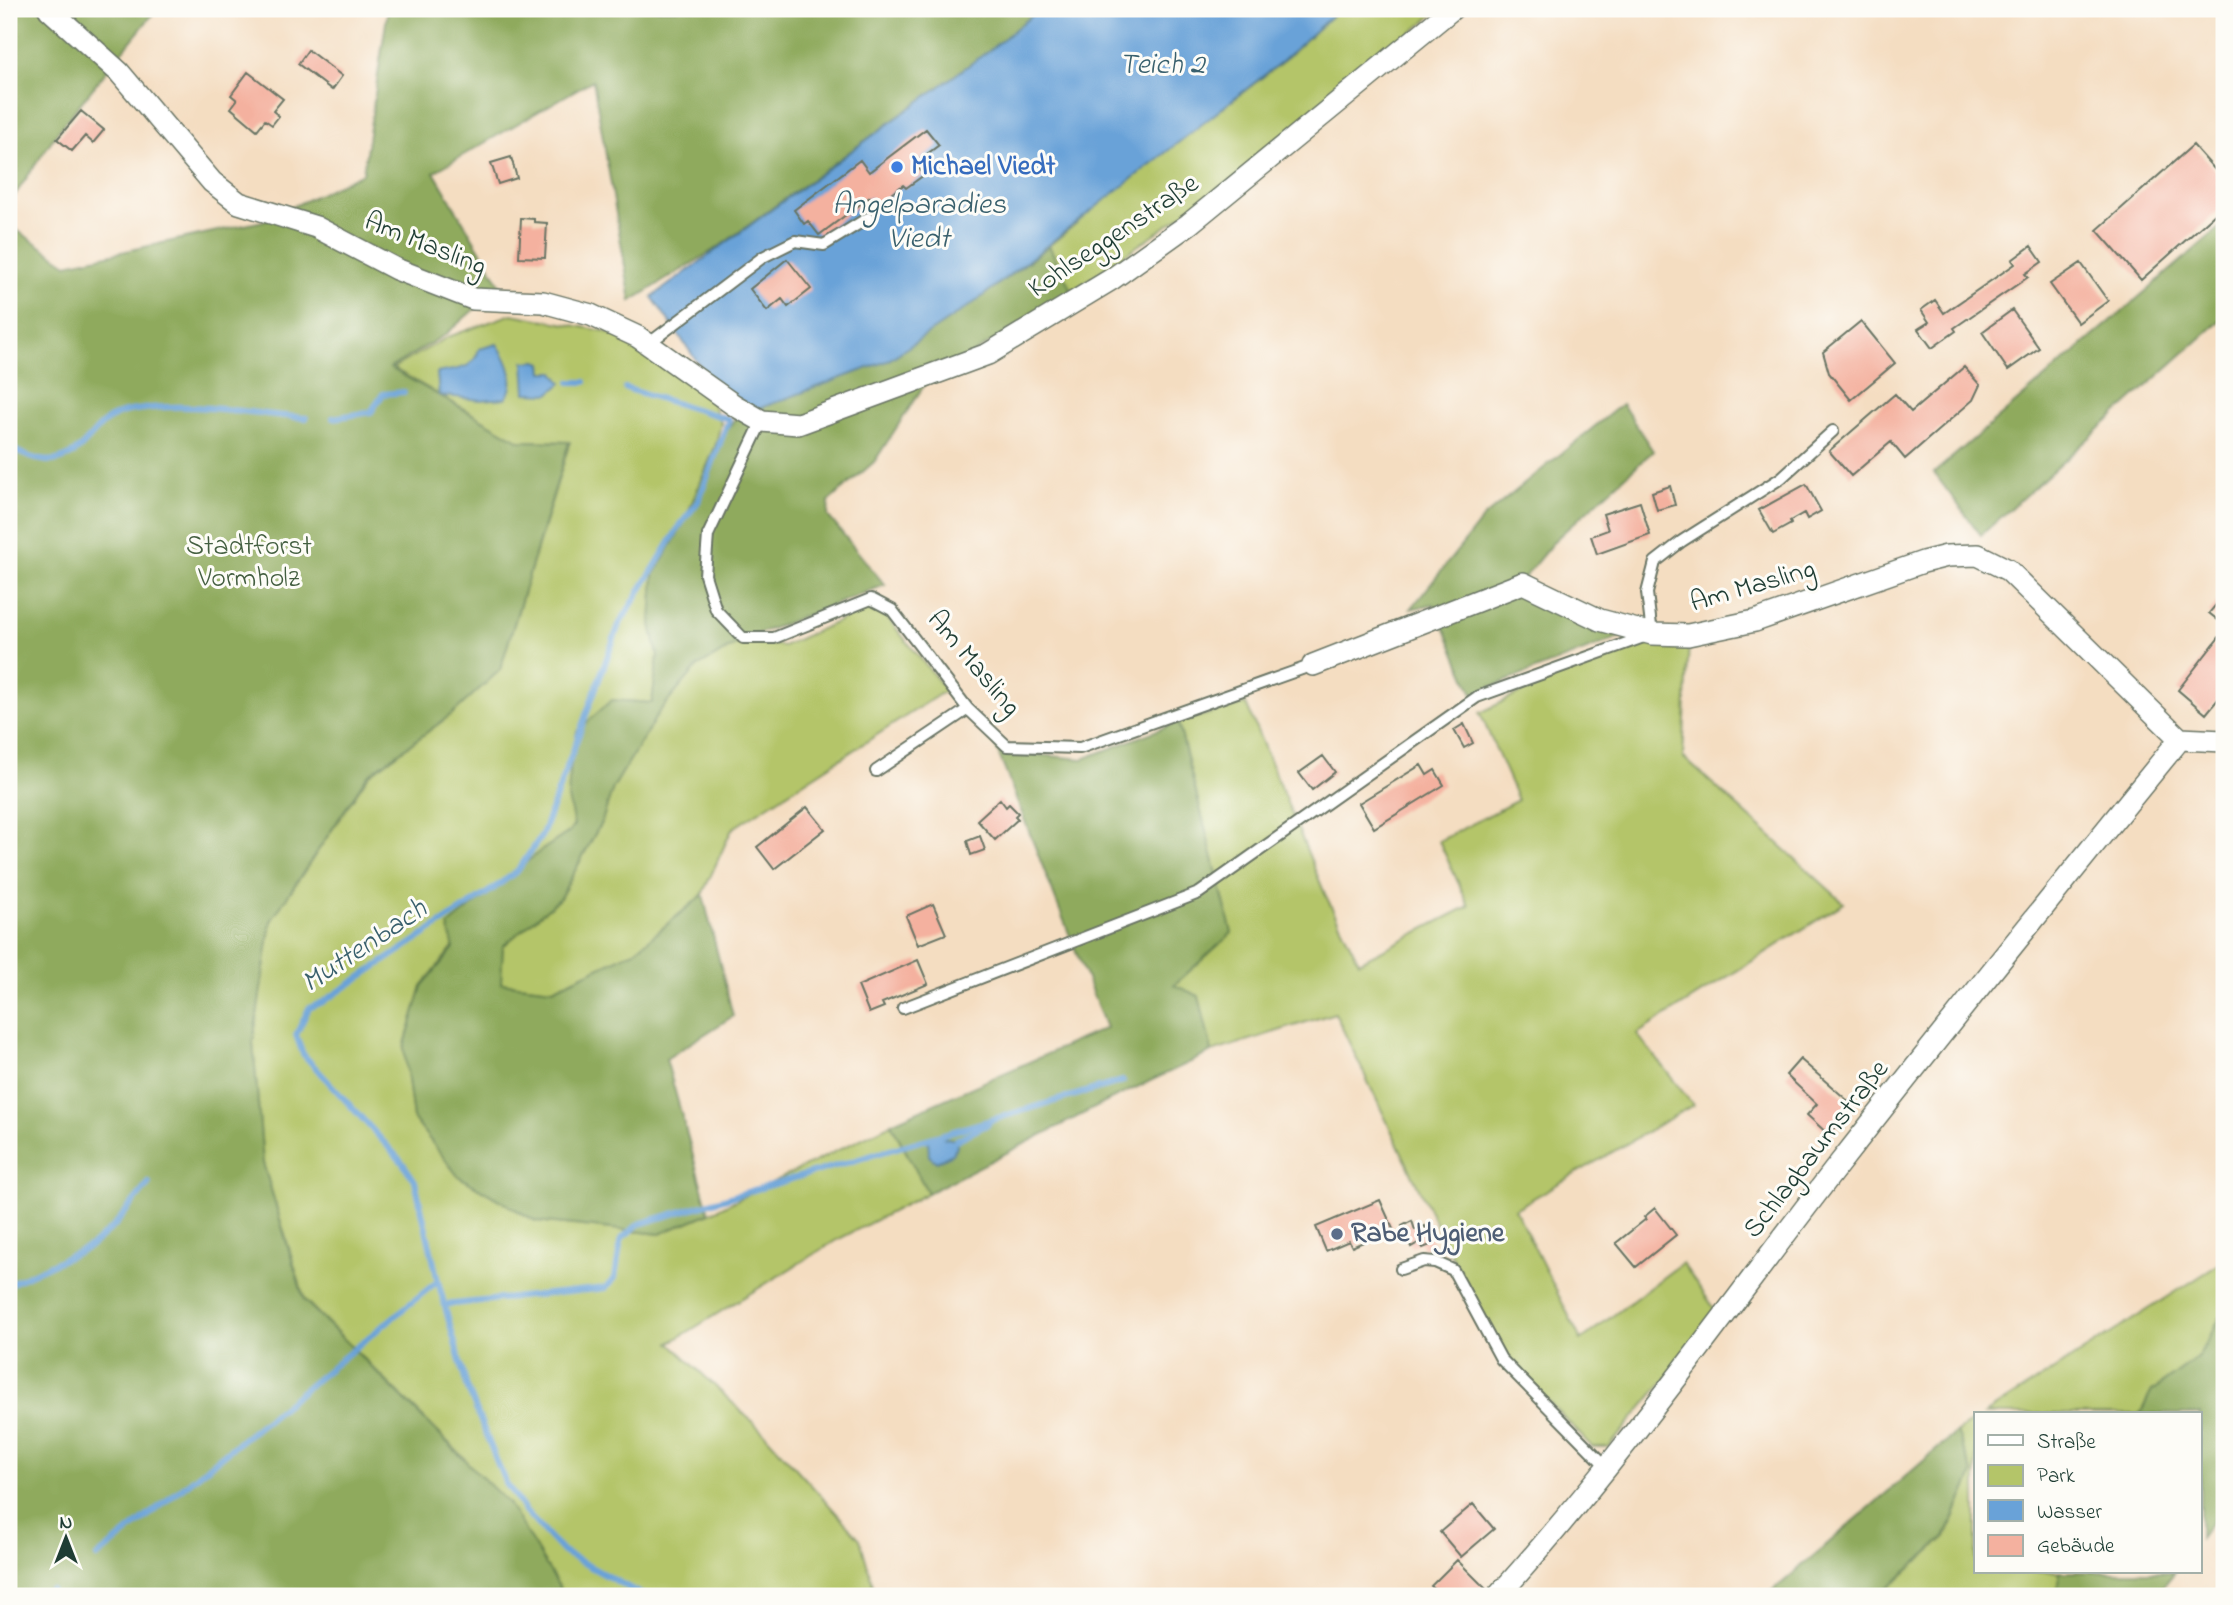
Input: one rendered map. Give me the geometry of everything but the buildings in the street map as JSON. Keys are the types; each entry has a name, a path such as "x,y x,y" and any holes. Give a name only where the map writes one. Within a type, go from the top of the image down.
{"street":[{"name":"Am Masling","path":"49,9 119,72 212,182 239,203 316,227 396,270 473,299 543,302 592,314 648,344 734,405 762,421"},
{"name":"Kohlseggenstraße","path":"762,421 799,424 988,354 1112,279 1189,225 1452,9"},
{"name":"Am Masling","path":"1313,664 1523,583 1600,620 1652,634 1688,635 1755,621 1947,555 1978,555 2008,570 2180,739"},
{"path":"2180,739 2224,741"},
{"name":"Schlagbaumstraße","path":"1498,1596 1539,1551 1741,1294 1846,1155 2180,739"}],"lane":[{"path":"648,344 763,257 795,241 824,245 868,218"},
{"name":"Am Masling","path":"762,421 708,535 705,575 716,610 743,638 774,638 871,599 892,610 968,709 1007,746 1080,748 1313,664"},
{"path":"903,1008 1199,893 1477,697 1652,634 1647,593 1655,562 1682,541 1781,478 1833,431"},
{"path":"876,771 968,709"},
{"path":"1401,1269 1424,1261 1435,1262 1453,1270 1501,1359 1606,1466"}],"green space":[{"path":"9,9 157,9 58,131 9,204"},
{"name":"Stadtforst Vormholz","path":"388,9 1040,9 991,49 720,246 631,301 593,80 434,172 501,286 446,334 390,368 520,441 569,442 500,670 452,714 368,775 271,921 253,1042 263,1163 304,1300 508,1503 565,1596 9,1596 9,225 67,264 263,221 363,173"},
{"path":"1339,9 1440,9 1236,178 1072,291 1049,246 1114,192 1281,63"},
{"path":"2224,224 2224,317 1981,535 1934,473"},
{"path":"1049,246 1072,291 925,384 874,462 829,501 828,516 885,585 745,639 697,667 659,712 613,788 602,821 560,898 503,946 501,983 553,989 635,951 703,895 733,1016 666,1059 709,1213 660,1234 536,1221 458,1176 413,1118 404,1048 422,986 454,948 448,926 539,852 569,832 574,825 568,798 577,731 612,700 652,703 658,656 651,624 654,575 683,525 715,447 736,417 887,361 975,302"},
{"path":"512,314 604,331 634,343 707,391 721,423 715,447 683,525 654,575 651,624 658,656 652,703 612,700 568,797 574,825 569,832 539,852 503,883 422,986 404,1047 413,1118 458,1176 535,1221 660,1234 710,1213 891,1124 928,1193 835,1241 670,1343 764,1433 860,1539 876,1596 565,1596 464,1458 305,1300 263,1163 253,1042 271,921 369,775 452,714 500,670 570,442 520,441 393,368 448,337"},
{"path":"1622,404 1653,451 1555,540 1518,585 1623,636 1473,694 1434,604 1411,609 1484,517"},
{"path":"864,610 883,612 946,690 732,829 702,895 635,951 553,989 500,983 503,946 560,898 602,821 613,788 659,712 697,667 745,640 783,646"},
{"path":"1689,642 1683,757 1844,903 1637,1034 1693,1105 1515,1209 1581,1340 1682,1263 1719,1315 1609,1447 1592,1447 1504,1355 1449,1251 1335,1013 1212,1052 1199,996 1173,986 1232,933 1178,722 1246,704 1325,894 1359,962 1469,906 1439,841 1518,800 1480,713 1587,660 1639,643"},
{"path":"1178,722 1232,933 1174,985 1199,996 1212,1052 1114,1098 928,1193 891,1123 1106,1028 994,742 1007,752 1083,759"},
{"path":"2224,1261 2224,1311 2198,1357 2152,1391 2141,1412 1988,1412"},
{"path":"2224,1311 2224,1505 2202,1535 2202,1412 2141,1412 2152,1391 2198,1357"},
{"path":"1974,1421 1974,1574 2060,1574 2056,1596 1879,1596 1946,1537 1973,1474 1957,1432"},
{"path":"1957,1432 1973,1474 1945,1537 1879,1596 1767,1596"},
{"path":"2060,1574 2173,1574 2155,1596 2145,1596 2139,1588 2108,1588 2085,1596 2056,1596"}],"water":[{"name":"Angelparadies Viedt","path":"1040,9 1339,9 1281,62 975,302 887,361 736,417 652,297 991,49"},
{"path":"497,344 510,371 511,385 506,398 480,400 439,395 437,373 469,365 479,349"},
{"path":"524,362 542,363 543,372 554,372 562,383 549,394 526,393"},
{"path":"938,1136 956,1140 957,1146 952,1154 937,1162 929,1156 928,1139"}],"waterway":[{"path":"570,382 585,382"},
{"name":"Muttenbach","path":"625,388 729,419 698,502 681,524 619,625 542,835 518,870 493,889 323,1002 309,1008 296,1035 303,1054 402,1162 415,1181 438,1281 467,1387 505,1482 525,1511 563,1552 644,1596"},
{"path":"333,418 371,412 383,394 404,392"},
{"path":"9,447 46,461 64,458 82,446 112,417 124,412 164,407 205,408 306,418"},
{"path":"444,1305 606,1288 615,1278 621,1239 639,1224 1123,1081"},
{"path":"956,1140 988,1124"},
{"path":"9,1287 12,1283 91,1246 114,1226 149,1183"},
{"path":"97,1557 438,1281"},
{"path":"42,1596 51,1590"}],"place":[{"name":"Michael Viedt","path":"897,167"},
{"name":"Rabe Hygiene","path":"1337,1234"}],"water label":[{"name":"Teich 2","path":"1162,66"}]}
